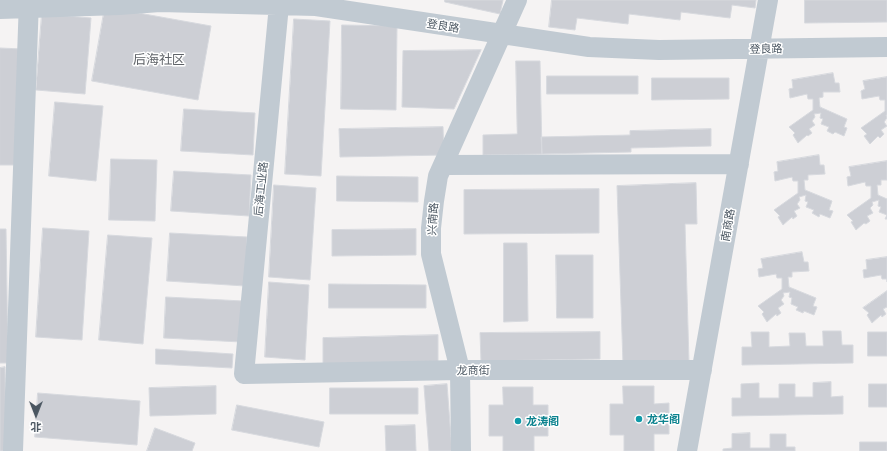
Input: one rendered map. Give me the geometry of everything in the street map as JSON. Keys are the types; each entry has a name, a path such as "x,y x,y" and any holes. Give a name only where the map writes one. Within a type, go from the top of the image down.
{"street":[{"name":"兴南路","path":"461,451 460,370 431,254 431,228 434,201 438,176 517,0"},
{"name":"南商路","path":"688,451 768,0"},
{"name":"登良路","path":"0,9 29,4 119,5 151,1 280,5 316,3 501,34 589,46 659,50 887,46"},
{"path":"13,451 29,4"},
{"name":"后海工业路","path":"244,374 280,5"},
{"path":"443,165 739,164"},
{"name":"龙商街","path":"244,374 460,370 702,370"}],"building":[{"path":"445,0 503,0 500,14 445,2"},
{"path":"552,0 756,0 755,8 732,5 730,18 681,12 680,20 629,14 628,24 577,18 575,30 549,27"},
{"path":"805,0 887,0 887,22 805,23"},
{"path":"105,7 211,26 198,100 92,81"},
{"path":"42,14 91,18 85,94 36,90"},
{"path":"294,19 330,21 321,176 285,174"},
{"path":"342,25 397,26 396,110 341,109"},
{"path":"0,48 22,49 17,165 0,165"},
{"path":"481,50 454,109 402,107 403,51"},
{"path":"516,61 540,61 542,154 483,155 483,135 517,134"},
{"path":"833,73 835,83 839,83 840,92 823,92 823,97 819,98 820,107 847,119 844,127 847,128 844,136 835,132 833,134 827,131 829,127 821,124 823,119 820,118 821,113 814,114 815,117 812,121 815,125 809,129 812,133 808,136 807,135 798,143 793,135 795,133 789,127 813,110 813,99 808,99 807,94 790,98 789,89 793,88 792,80"},
{"path":"547,76 638,76 638,94 547,94"},
{"path":"887,77 887,118 884,122 887,126 881,130 884,134 880,138 878,136 870,144 864,136 867,134 861,128 885,111 885,100 880,100 879,96 862,99 861,91 865,89 863,81"},
{"path":"652,78 729,78 729,99 652,100"},
{"path":"55,102 103,106 96,181 49,176"},
{"path":"184,109 255,113 253,155 181,151"},
{"path":"443,127 444,155 340,157 339,129"},
{"path":"711,129 711,146 631,148 631,152 542,154 541,137 630,135 630,131"},
{"path":"819,155 820,165 824,165 825,174 808,175 808,180 804,180 805,190 832,201 829,210 833,211 830,218 820,214 819,217 812,213 814,210 806,207 808,202 805,201 806,195 799,197 800,200 797,204 800,208 794,211 797,216 793,219 792,217 783,225 778,217 780,216 774,210 798,193 798,181 793,181 792,177 775,181 774,172 778,171 777,162"},
{"path":"111,159 157,160 155,221 109,220"},
{"path":"887,161 887,180 881,180 881,185 877,185 878,195 887,199 887,215 879,212 881,207 878,206 879,200 872,202 873,205 870,208 873,213 867,216 870,221 866,224 864,223 856,230 851,222 853,221 847,215 871,198 871,186 866,186 865,182 848,186 847,177 851,176 849,167"},
{"path":"174,171 251,175 249,216 171,211"},
{"path":"337,176 418,177 418,202 337,201"},
{"path":"696,183 697,224 685,224 689,362 623,364 617,186"},
{"path":"274,185 316,188 310,280 269,277"},
{"path":"599,189 599,233 464,234 464,190"},
{"path":"43,228 89,231 82,340 36,337"},
{"path":"0,229 6,229 8,363 0,363"},
{"path":"416,229 416,255 332,256 332,230"},
{"path":"170,233 247,237 245,286 167,281"},
{"path":"108,235 152,238 143,344 99,340"},
{"path":"504,243 527,243 528,321 504,322"},
{"path":"802,252 804,262 808,262 809,271 792,272 792,277 788,277 789,287 816,298 813,306 817,307 814,315 796,310 798,307 791,304 792,298 789,297 790,292 783,293 784,296 781,300 784,304 778,308 781,313 777,316 776,314 767,322 762,314 764,312 758,306 782,289 782,278 777,278 776,274 759,277 758,269 763,268 761,259"},
{"path":"556,255 593,255 593,318 557,318"},
{"path":"887,257 887,279 882,279 881,275 864,278 863,270 867,269 866,260"},
{"path":"269,282 309,285 305,360 265,357"},
{"path":"329,284 426,285 426,308 329,308"},
{"path":"887,291 887,307 883,309 886,314 882,317 881,315 872,323 867,315 869,313 863,308"},
{"path":"166,297 243,301 241,342 164,338"},
{"path":"823,331 841,331 842,345 853,345 853,363 742,365 742,347 752,347 751,332 769,332 769,347 790,346 789,333 805,333 806,346 823,346"},
{"path":"600,332 600,359 481,361 480,333"},
{"path":"868,332 887,332 887,356 868,356"},
{"path":"438,335 438,362 323,364 323,338"},
{"path":"156,349 233,354 232,368 156,364"},
{"path":"5,367 6,451 0,451 0,368"},
{"path":"831,382 831,397 843,396 843,414 732,416 732,398 741,398 741,384 759,383 759,398 779,398 779,384 795,384 795,397 813,397 813,383"},
{"path":"447,384 452,451 429,451 424,386"},
{"path":"869,384 887,384 887,407 869,407"},
{"path":"216,386 216,414 150,416 149,388"},
{"name":"龙华阁","path":"623,386 654,386 654,404 669,403 669,434 654,434 654,451 624,451 624,435 610,435 610,404 623,404"},
{"name":"龙涛阁","path":"503,387 533,387 533,405 548,405 548,436 534,436 534,451 503,451 503,436 489,436 489,405 503,405"},
{"path":"330,388 418,388 418,414 330,414"},
{"path":"38,393 140,401 137,445 35,437"},
{"path":"237,405 324,422 319,447 232,430"},
{"path":"415,425 416,451 386,451 385,426"},
{"path":"155,428 195,443 192,451 147,451"},
{"path":"750,433 750,448 770,448 770,434 786,434 786,447 795,447 795,451 723,451 723,449 732,448 732,434"},
{"path":"860,442 887,442 887,451 860,451"}],"place":[{"name":"龙华阁","path":"639,419"},
{"name":"龙涛阁","path":"518,421"}],"district":[{"name":"后海社区","path":"159,60"}]}
